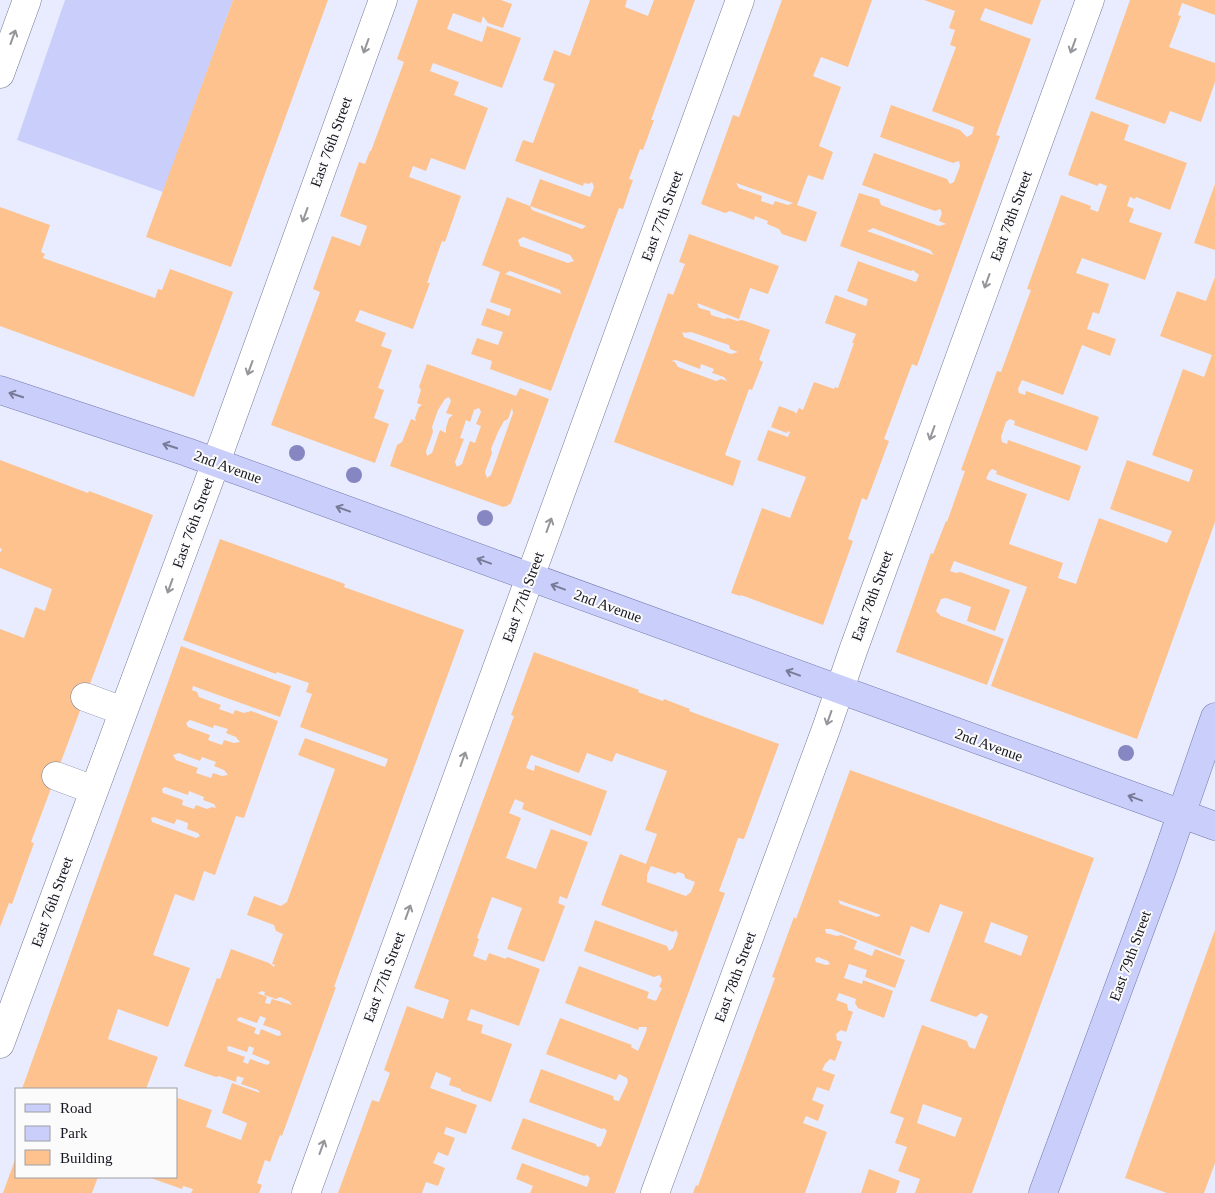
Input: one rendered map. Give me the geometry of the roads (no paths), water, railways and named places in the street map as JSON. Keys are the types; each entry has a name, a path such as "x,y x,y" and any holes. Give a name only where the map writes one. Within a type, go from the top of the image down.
{"main road":[{"name":"2nd Avenue","path":"0,390 216,462 1215,826"},
{"name":"East 79th Street","path":"1043,1193 1162,870 1215,717"}],"street":[{"path":"0,74 27,0"},
{"name":"East 76th Street","path":"0,1044 216,462 383,0"},
{"name":"East 77th Street","path":"306,1193 740,0"},
{"name":"East 78th Street","path":"655,1193 1090,0"},
{"path":"85,697 124,711"},
{"path":"56,776 94,790"}]}
